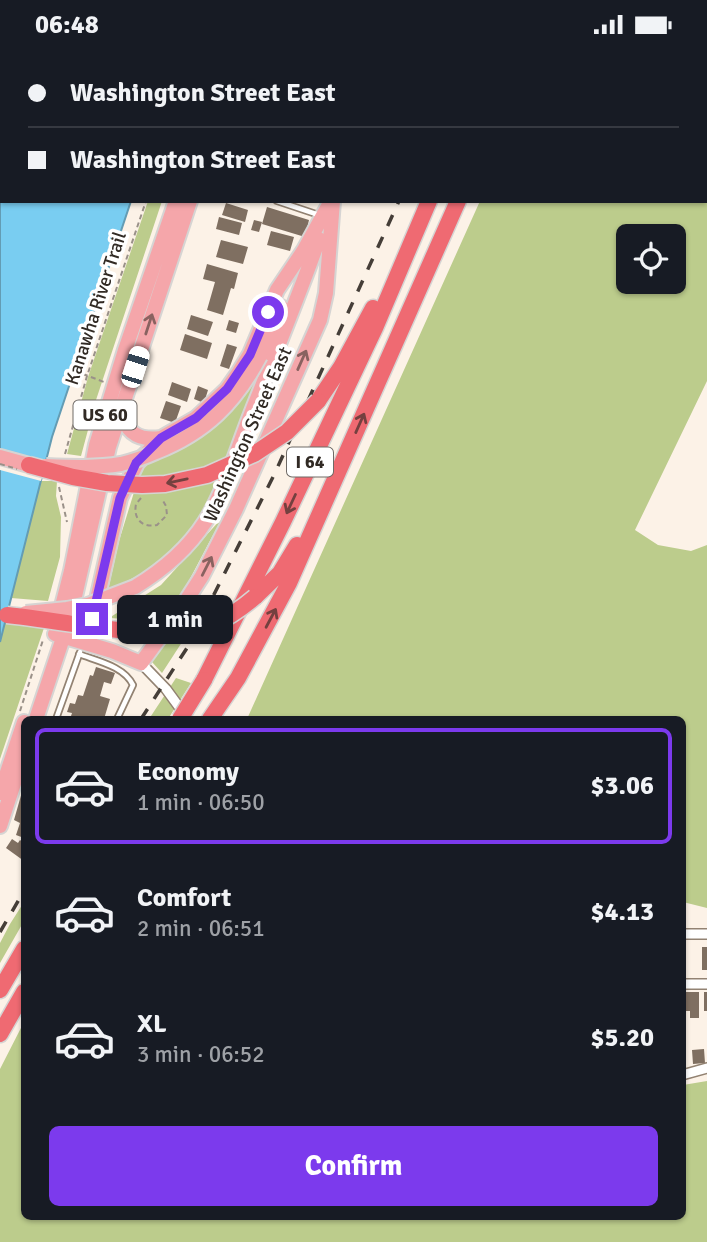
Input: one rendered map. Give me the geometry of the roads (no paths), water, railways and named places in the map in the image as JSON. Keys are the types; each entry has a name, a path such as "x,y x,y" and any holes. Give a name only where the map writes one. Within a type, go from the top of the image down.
{"highway":[{"name":"I 64","path":"182,716 204,680 283,522 375,328 428,203"},
{"name":"I 64","path":"212,716 238,678 289,583 457,203"},
{"path":"29,465 107,483 165,484 206,475 254,454 287,432 318,401 341,367 411,242"},
{"path":"4,614 156,634 188,631 215,623 236,613 280,573 332,486"},
{"path":"0,990 21,954"},
{"path":"0,1034 21,997"}],"main road":[{"name":"US 60","path":"37,716 59,635 96,445 175,203"},
{"name":"US 60","path":"27,716 59,635 71,614 109,447 189,203"},
{"path":"4,614 67,610 135,587 153,576 193,538 212,510 331,203"},
{"name":"Washington Street East","path":"83,648 120,498 136,463 161,438 196,418 233,381 250,355 277,291 327,218"},
{"name":"Washington Street East","path":"141,663 202,576 236,509 320,320 326,293 327,218"},
{"path":"0,457 29,465 82,467 118,464 135,461 193,435 226,407 251,374 304,250"},
{"path":"121,411 126,427 135,435 161,438"},
{"path":"59,635 83,648 123,655 141,663"},
{"name":"US 60","path":"0,793 21,733"},
{"path":"0,826 21,762"}],"street":[{"path":"141,663 166,689 186,716"},
{"path":"686,934 707,934"},
{"path":"686,984 707,984"},
{"path":"686,1074 707,1068"}],"lane":[{"path":"283,203 327,218"},
{"path":"57,716 83,648 130,678 133,685 118,716"}],"water":[{"path":"0,203 130,203 52,437 0,642"}],"railway":[{"path":"143,716 187,648 274,475 398,203"},
{"path":"0,932 21,896"}]}
